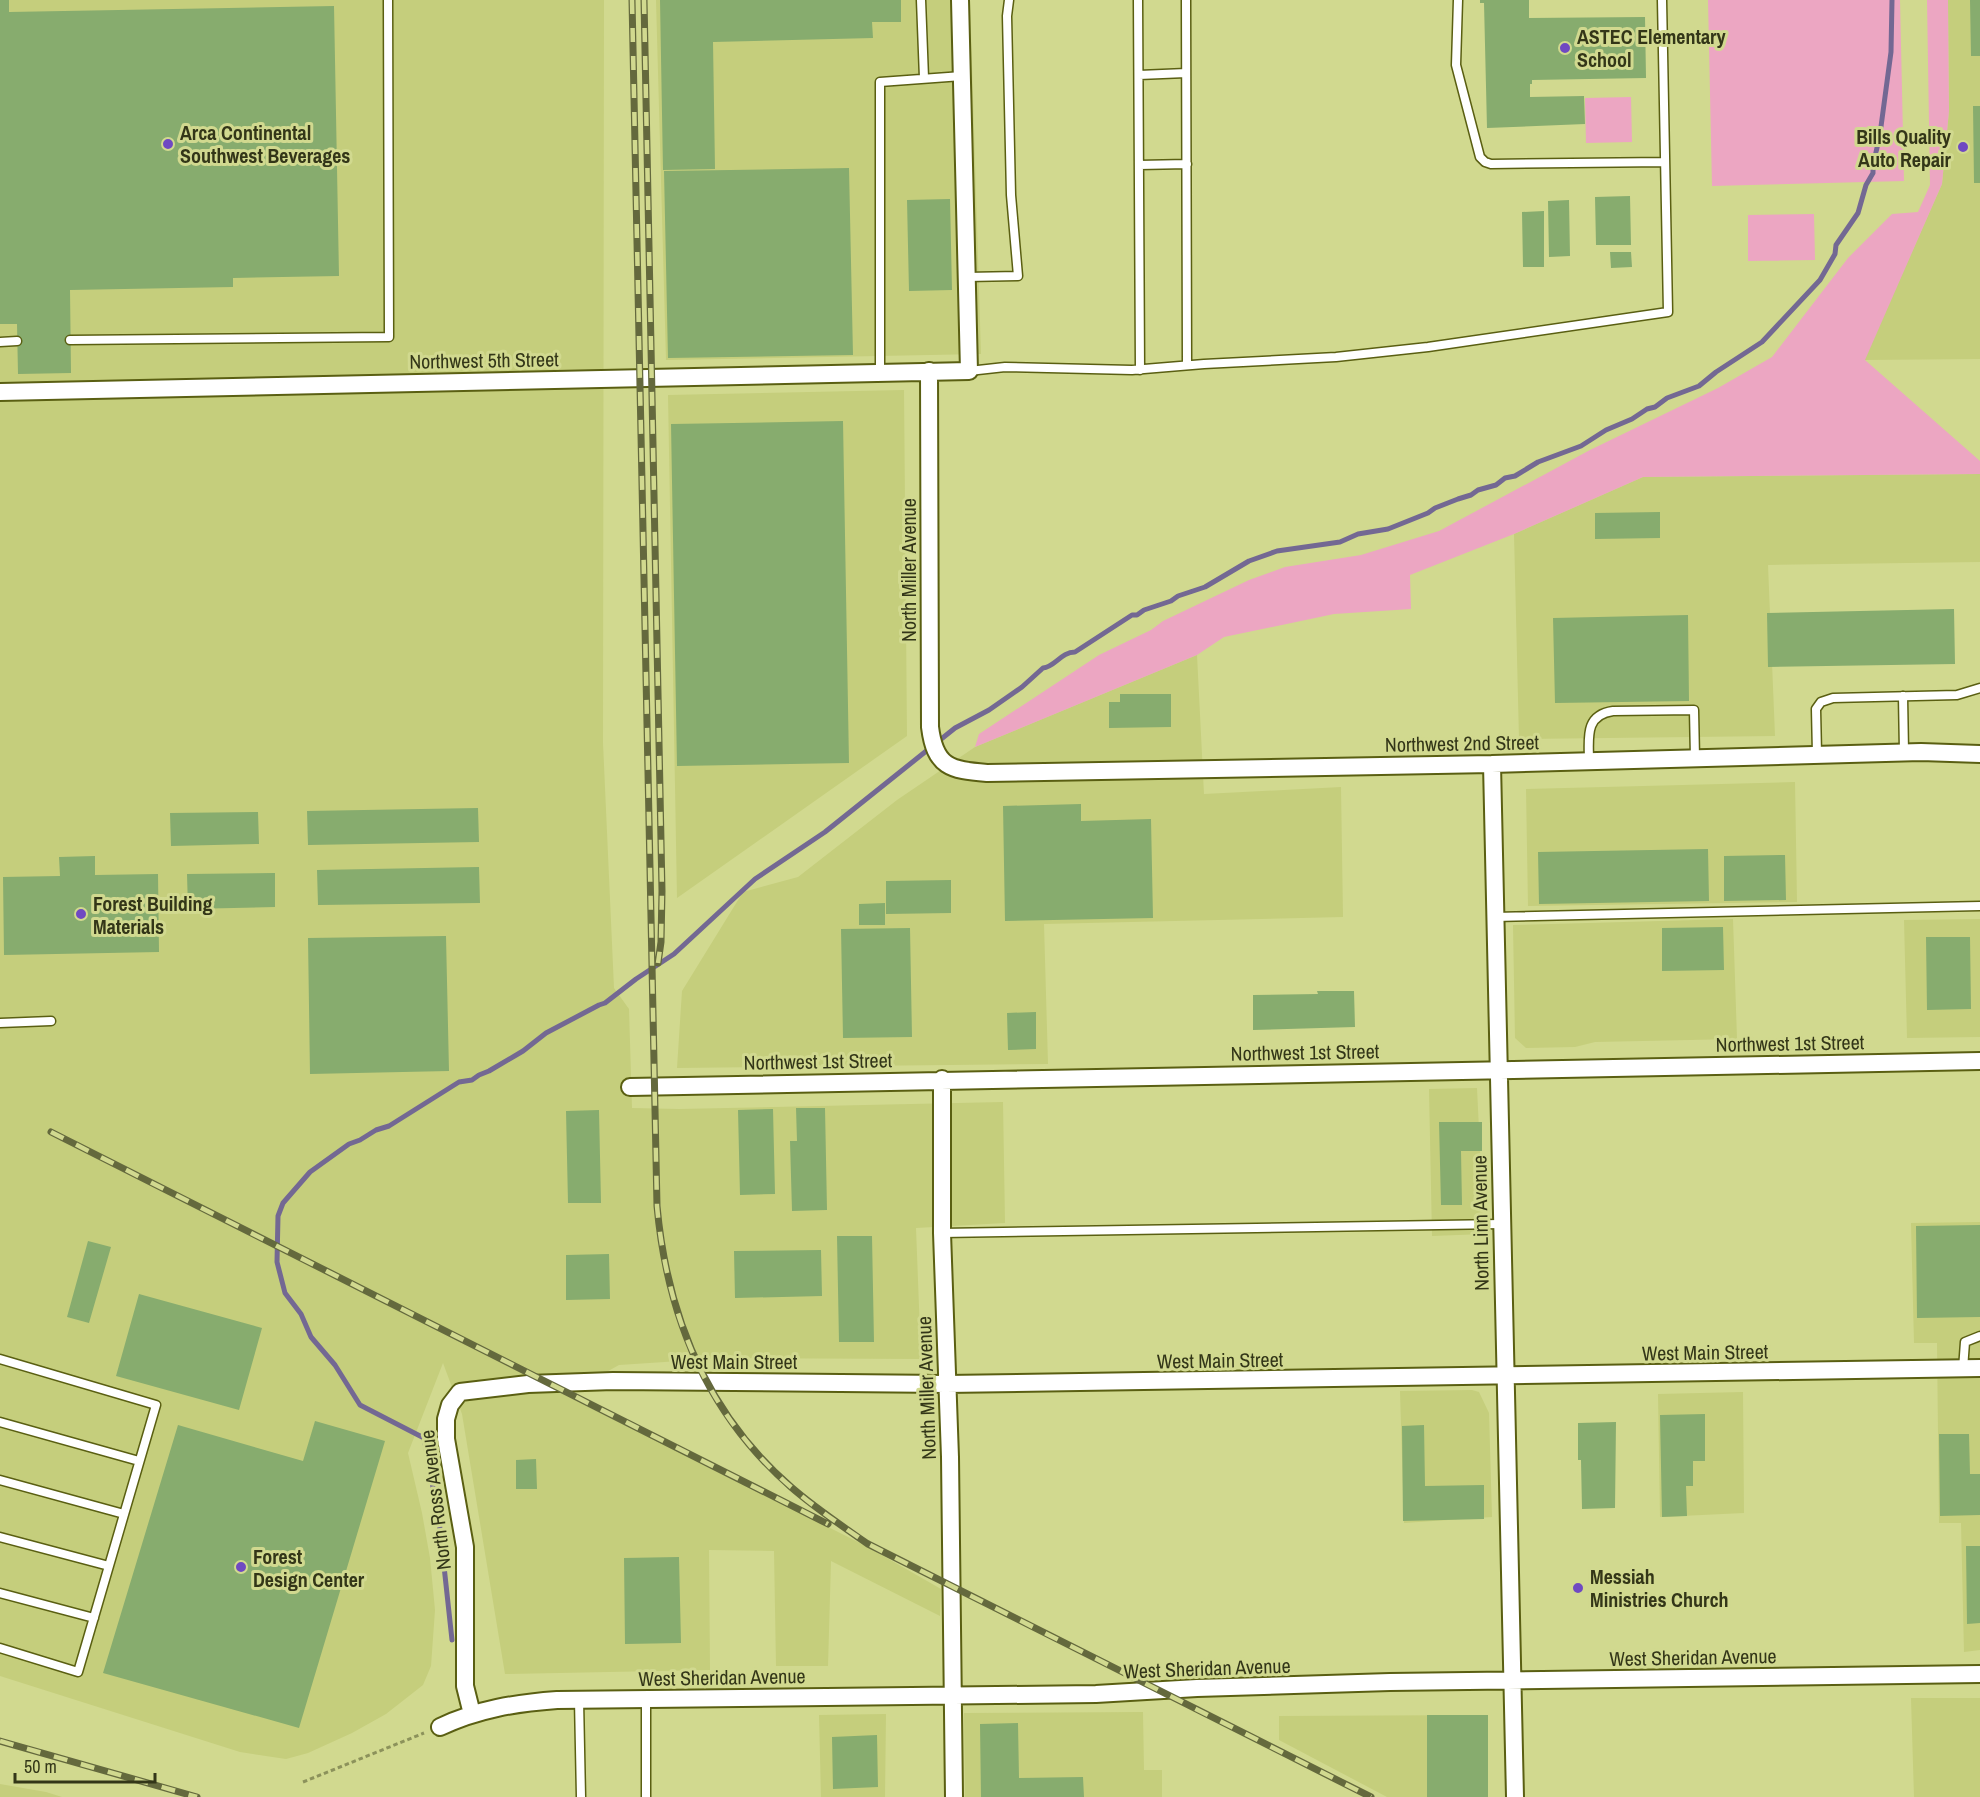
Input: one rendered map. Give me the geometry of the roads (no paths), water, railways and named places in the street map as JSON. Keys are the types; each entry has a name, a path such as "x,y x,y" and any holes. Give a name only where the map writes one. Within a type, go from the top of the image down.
{"street":[{"path":"960,0 969,371"},
{"name":"Northwest 5th Street","path":"0,392 969,371"},
{"name":"North Miller Avenue","path":"929,372 930,727 942,759"},
{"name":"Northwest 2nd Street","path":"942,759 954,769 987,773 1492,764 1904,752 1980,754"},
{"name":"North Linn Avenue","path":"1492,764 1515,1797"},
{"name":"Northwest 1st Street","path":"630,1087 942,1079 1980,1061"},
{"name":"North Miller Avenue","path":"942,1079 942,1233 950,1457 954,1797"},
{"name":"West Main Street","path":"460,1392 528,1384 613,1381 946,1384 1972,1368"},
{"name":"North Ross Avenue","path":"460,1392 450,1405 446,1419 446,1439 465,1547 465,1686 472,1714"},
{"name":"West Sheridan Avenue","path":"440,1727 472,1714 513,1704 579,1700 1096,1694 1197,1688 1980,1674"}],"lane":[{"path":"70,340 389,337 388,0"},
{"path":"921,0 924,78"},
{"path":"967,277 1018,276 1011,195 1007,16 1009,0"},
{"path":"1138,0 1140,370"},
{"path":"1186,0 1187,365"},
{"path":"1458,0 1456,65 1480,157 1485,162 1491,164 1665,162"},
{"path":"969,371 1005,367 1140,370 1187,365 1336,357 1428,347 1668,312 1662,0"},
{"path":"1139,75 1186,73"},
{"path":"880,373 879,82 962,76"},
{"path":"1139,165 1187,164"},
{"path":"0,342 17,342"},
{"path":"1816,754 1816,709 1821,702 1833,698 1957,695 1980,688"},
{"path":"1903,696 1904,752"},
{"path":"1589,761 1589,732 1595,718 1603,712 1613,711 1694,710 1695,759"},
{"path":"1495,917 1980,906"},
{"path":"0,1023 51,1021"},
{"path":"942,1233 1501,1224"},
{"path":"1972,1368 1965,1342 1980,1336"},
{"path":"0,1359 156,1405 78,1672 0,1648"},
{"path":"0,1422 139,1461"},
{"path":"0,1480 124,1514"},
{"path":"0,1537 109,1566"},
{"path":"0,1593 94,1618"},
{"path":"646,1699 646,1797"},
{"path":"579,1700 581,1797"}],"waterway":[{"path":"452,1640 439,1520 424,1438 360,1405 335,1365 311,1337 301,1314 285,1293 277,1262 278,1216 283,1203 310,1172 349,1144 389,1126 459,1082 472,1080 489,1071 523,1051 546,1033 605,1003 674,954 755,879 825,832 955,728 989,710 1022,687 1043,668 1066,654 1075,652 1132,615 1205,587 1249,561 1277,551 1340,542 1358,534 1388,529 1471,495 1478,490 1496,485 1505,478 1515,476 1538,462 1581,446 1606,430 1655,407 1667,398 1699,386 1762,342 1820,280 1835,254 1836,245 1858,213 1866,185 1873,173 1880,134 1891,52 1892,0"}],"railway":[{"path":"632,0 657,1206 662,1247 681,1324 714,1395 761,1458 800,1495 868,1544 1371,1797"},
{"path":"644,0 662,891 661,942 658,963"},
{"path":"51,1132 828,1524"},
{"path":"0,1741 197,1797"}],"place":[{"name":"ASTEC Elementary School","path":"1565,48"},
{"name":"Arca Continental Southwest Beverages","path":"168,144"},
{"name":"Bills Quality Auto Repair","path":"1963,147"},
{"name":"Forest Building Materials","path":"81,914"},
{"name":"Forest Design Center","path":"241,1567"},
{"name":"Messiah Ministries Church","path":"1578,1588"}]}
